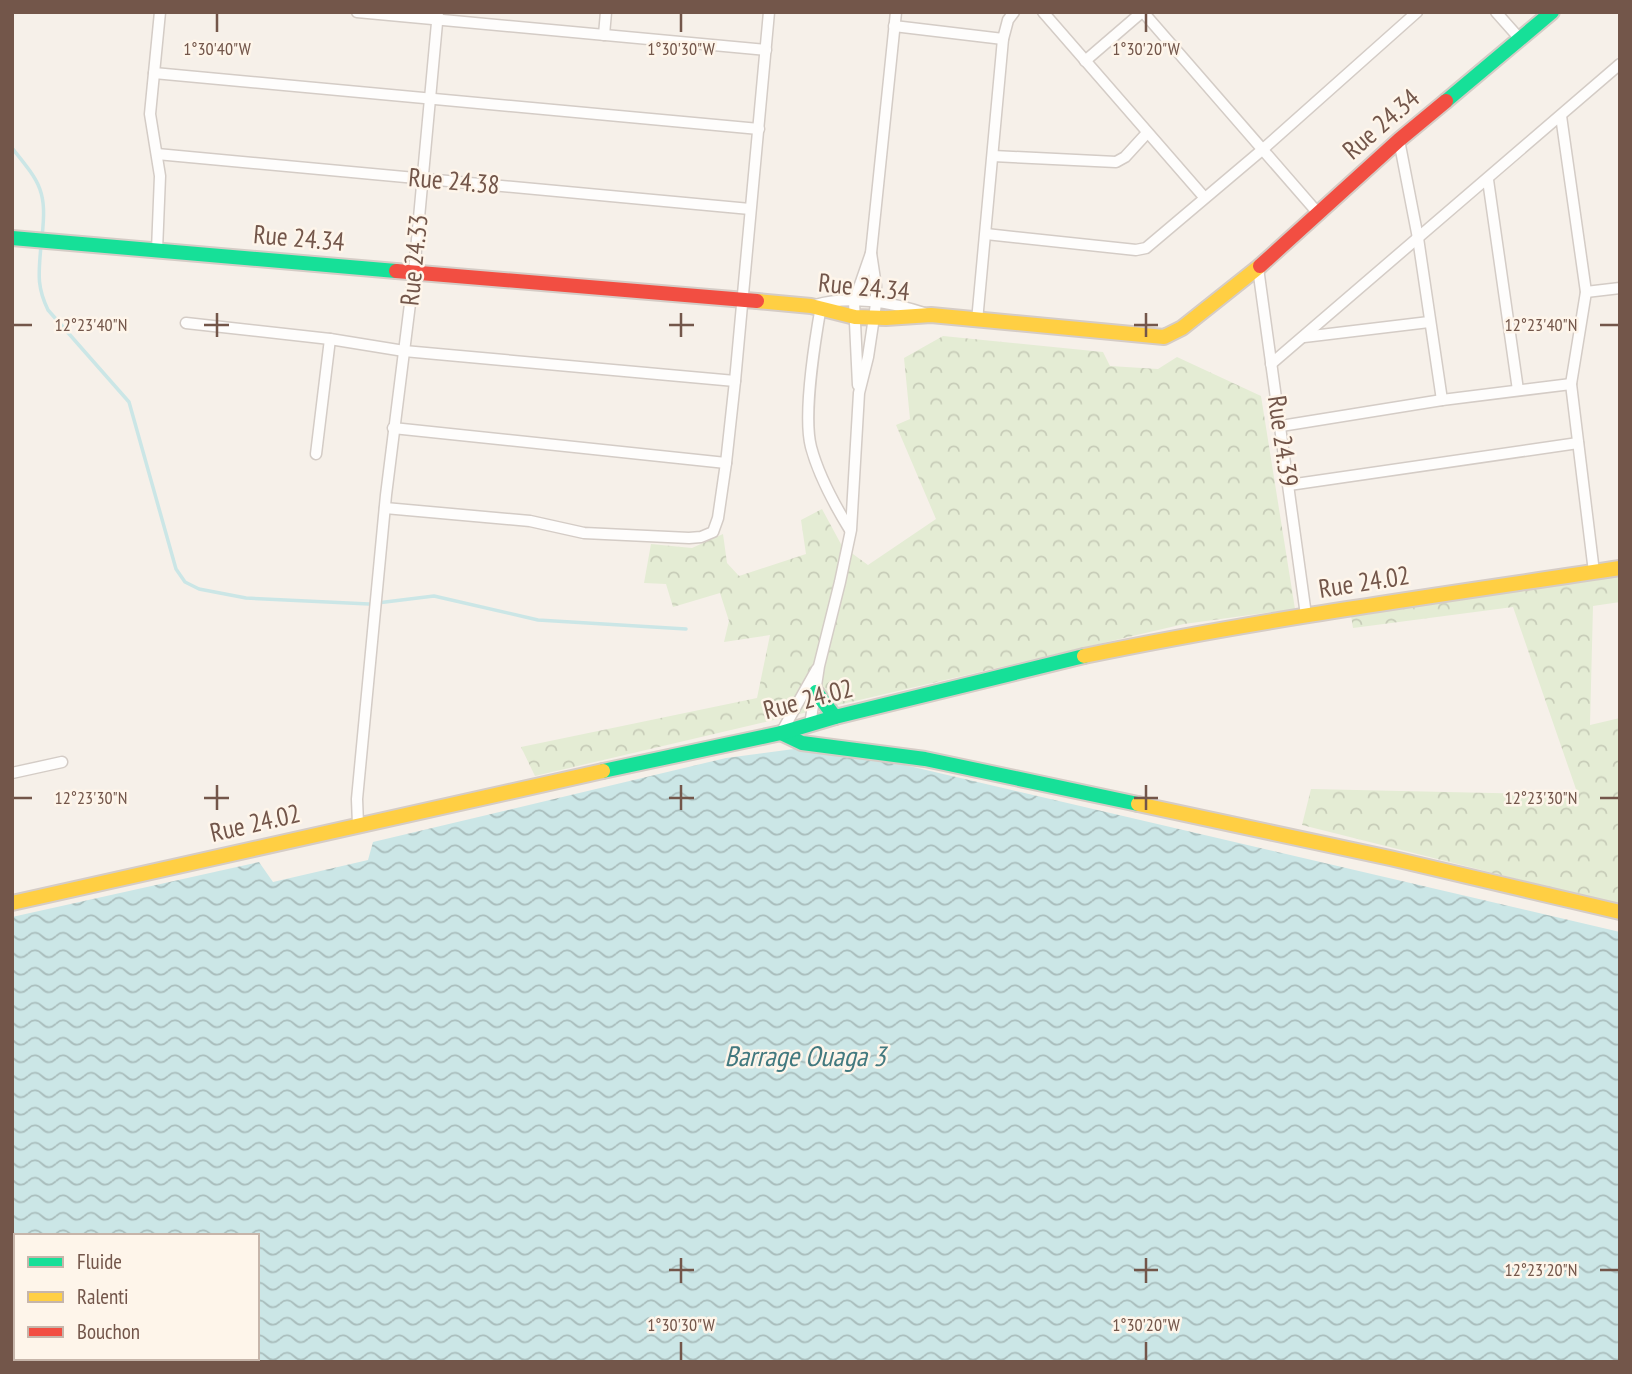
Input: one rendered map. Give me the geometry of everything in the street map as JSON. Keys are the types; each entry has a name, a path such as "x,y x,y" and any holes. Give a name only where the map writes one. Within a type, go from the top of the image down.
{"street":[{"path":"157,250 160,201 157,154 150,114 160,12"},
{"path":"357,12 438,16 766,50"},
{"path":"604,35 606,12"},
{"path":"385,508 530,521 584,533 701,537 715,528 726,463 735,381 769,12"},
{"path":"810,724 819,666 851,530 859,393 854,308 871,253 896,12"},
{"path":"977,321 1003,39 1008,20 1014,12"},
{"path":"1043,12 1204,197"},
{"path":"1085,61 1142,12 1317,212"},
{"path":"986,234 1136,250 1146,248 1262,150 1417,12"},
{"path":"1496,12 1520,39"},
{"name":"Rue 24.34","path":"12,238 854,308 906,318 931,315 1164,337 1182,328 1258,268 1399,140 1552,12"},
{"name":"Rue 24.33","path":"358,825 358,799 385,508 414,272 438,16"},
{"path":"894,26 1003,39"},
{"path":"1272,364 1620,64"},
{"path":"154,73 759,129"},
{"path":"1561,116 1586,292 1571,384 1594,572"},
{"path":"993,156 1116,162 1125,157 1147,133"},
{"path":"1399,140 1418,238 1442,400"},
{"name":"Rue 24.38","path":"157,154 750,209"},
{"path":"1488,180 1518,390"},
{"path":"859,393 875,310 876,286 871,253"},
{"name":"Rue 24.39","path":"1258,268 1306,615"},
{"path":"1586,292 1620,288"},
{"path":"818,306 808,430 820,473 833,503 851,530"},
{"path":"1303,337 1429,322"},
{"path":"186,323 330,339 404,351 735,381"},
{"path":"316,454 330,339"},
{"path":"1281,426 1442,400 1571,384"},
{"path":"393,428 726,463"},
{"path":"1289,485 1578,443"},
{"name":"Rue 24.02","path":"12,903 781,733 835,716 1049,663 1176,637 1306,615 1620,568"},
{"path":"819,666 781,733 802,743 925,759 1377,855 1620,912"},
{"path":"816,692 835,716"},
{"path":"12,773 62,762"}],"green space":[{"path":"943,336 1103,352 1110,366 1158,369 1177,357 1261,396 1295,609 1184,624 535,776 521,747 757,698 770,635 724,642 729,621 720,593 673,607 666,584 644,583 651,544 692,548 723,534 727,563 739,576 806,554 801,520 822,509 842,546 868,565 936,519 896,425 910,419 904,358"},
{"path":"1620,574 1620,602 1593,606 1590,725 1620,718 1620,905 1302,825 1311,789 1578,795 1513,607 1353,628 1350,609"}],"water":[{"name":"Barrage Ouaga 3","path":"832,748 1620,932 1620,1362 12,1362 12,917 259,862 273,882 368,860 373,842 726,758 794,749"}],"waterway":[{"path":"12,148 40,189 43,209 42,237"},
{"path":"41,245 39,271 44,301 48,310 129,402 176,569 185,582 199,589 246,598 369,604 434,596 538,620 686,629"}],"traffic: fast":[{"path":"1446,101 1552,12"},
{"path":"12,238 396,271"},
{"path":"603,771 781,733 835,717 1084,656"},
{"path":"816,692 835,717"},
{"path":"781,733 802,743 925,759 1138,804"}],"traffic: slow":[{"path":"757,301 811,306 855,317 931,315 1164,337 1182,328 1260,266"},
{"path":"1084,656 1285,619 1620,568"},
{"path":"12,903 603,771"},
{"path":"1138,804 1390,858 1620,912"}],"traffic: jam":[{"path":"1260,266 1446,101"},
{"path":"396,271 757,301"}]}
